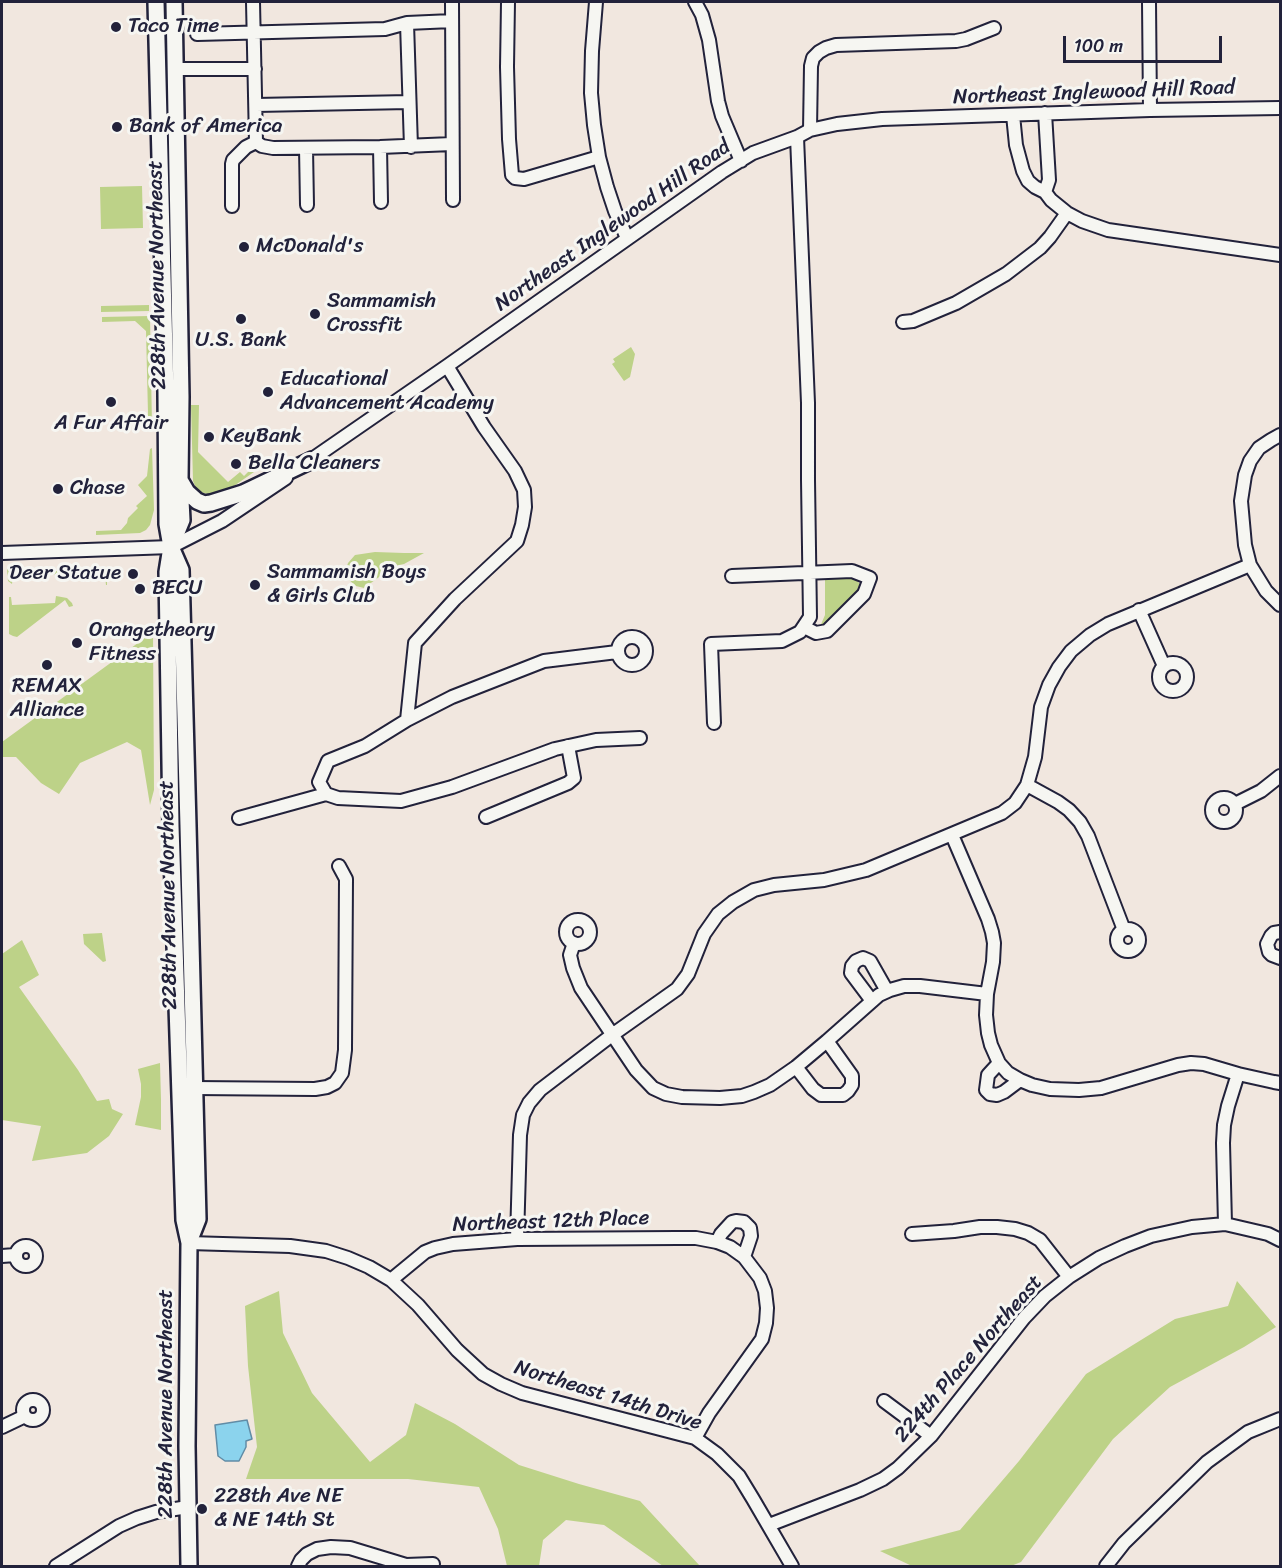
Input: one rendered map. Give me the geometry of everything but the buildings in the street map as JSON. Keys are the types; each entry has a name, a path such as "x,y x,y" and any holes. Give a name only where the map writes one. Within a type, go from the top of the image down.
{"main road":[{"name":"228th Avenue Northeast","path":"156,2 162,245 171,296 169,304 176,356 181,371 182,520 171,547 167,572 171,826 181,1140 184,1220 189,1243 187,1446 189,1566"},
{"name":"228th Avenue Northeast","path":"174,2 176,128 167,524 171,547 181,570 198,1220 189,1243"},
{"path":"158,73 166,76 169,82 169,100 176,128"},
{"path":"180,480 187,492 197,501 204,504 211,503 243,493 312,460"},
{"path":"171,826 180,831 184,838 185,887 190,898"},
{"path":"181,1140 190,1128 189,1097 194,1088"}],"street":[{"path":"253,2 256,142"},
{"path":"452,2 453,200"},
{"path":"508,2 508,99 512,175 515,178 524,179 599,157"},
{"path":"596,2 591,51 594,125 599,157 615,211 627,238"},
{"path":"695,2 702,15 709,40 722,116 741,161"},
{"path":"1149,2 1150,110"},
{"path":"197,34 385,29 407,23 452,21"},
{"path":"407,23 411,147"},
{"path":"810,130 811,66 813,58 826,48 836,45 956,41 994,28"},
{"path":"176,69 255,69"},
{"path":"255,105 409,102"},
{"name":"Northeast Inglewood Hill Road","path":"171,547 222,521 312,460 722,172 753,153 810,130 859,120 1281,108"},
{"path":"1045,113 1049,180 1045,192"},
{"path":"1013,115 1016,145 1028,181 1045,192 1067,213 1082,221 1108,230 1281,255"},
{"path":"714,723 711,644 782,641 800,632 810,617 808,403 797,137"},
{"path":"256,142 273,148 411,147 452,144"},
{"path":"232,206 233,160 246,147 256,142"},
{"path":"380,147 381,202"},
{"path":"306,148 307,204"},
{"path":"903,322 914,321 956,303 1006,274 1040,248 1067,213"},
{"path":"407,720 415,643 455,599 517,541 525,507 524,490 515,471 484,427 447,366"},
{"path":"1281,435 1259,448 1250,461 1245,475 1241,501 1245,545 1250,565 1266,591 1281,605"},
{"path":"2,553 171,547"},
{"path":"517,1239 519,1135 523,1115 529,1102 540,1090 612,1035 677,989 688,974 704,934 718,914 754,890 774,885 824,880 866,870 1002,813 1015,803 1027,785 1035,757 1041,707 1049,685 1071,651 1108,624 1250,565"},
{"path":"732,576 852,571 870,578 864,594 827,631 816,633 804,627"},
{"path":"1139,610 1164,666"},
{"path":"326,794 319,782 328,761 365,746 407,720 452,697 544,661 617,652"},
{"path":"239,818 326,794 338,798 401,801 452,787 555,749 596,741 640,738"},
{"path":"486,817 568,783 574,778 568,746"},
{"path":"1235,804 1261,791 1281,776"},
{"path":"1027,785 1058,802 1080,822 1088,836 1124,930"},
{"path":"952,835 992,932 993,962 986,1015 988,1033 999,1063 1008,1073 1032,1085 1050,1089 1080,1090 1101,1088 1191,1063 1204,1064 1281,1083"},
{"path":"194,1088 315,1089 334,1083 342,1073 345,1050 345,879 339,866"},
{"path":"1281,932 1274,933 1267,944 1269,952 1281,958"},
{"path":"574,944 570,955 581,988 636,1070 653,1088 666,1094 682,1097 742,1096 770,1084 796,1067 879,995 886,992 904,986 920,986 987,994"},
{"path":"872,1001 851,973 856,961 863,958 870,960 886,992"},
{"path":"796,1067 813,1089 821,1095 843,1095 848,1092 852,1085 852,1076 827,1041"},
{"path":"999,1063 988,1075 986,1090 990,1094 997,1095 1004,1092 1020,1080"},
{"path":"1225,1224 1224,1134 1228,1106 1238,1074"},
{"path":"695,1438 709,1413 762,1339 767,1308 760,1278 744,1257 730,1247 717,1242 732,1222 744,1222 750,1228 751,1236 744,1257"},
{"path":"912,1234 954,1232 980,1227 1015,1229 1040,1240 1069,1277 1125,1246 1151,1236 1191,1227 1225,1224 1268,1234 1281,1240"},
{"name":"Northeast 12th Place","path":"391,1280 424,1252 453,1244 517,1239 696,1238 717,1242"},
{"path":"189,1243 290,1246 326,1251 369,1267 391,1280"},
{"path":"2,1256 15,1255"},
{"name":"224th Place Northeast","path":"769,1525 883,1479 931,1436 1024,1318 1045,1296 1069,1277"},
{"name":"Northeast 14th Drive","path":"391,1280 418,1305 457,1350 483,1374 501,1384 522,1393 695,1438 717,1454 739,1476 792,1566"},
{"path":"884,1401 931,1436"},
{"path":"2,1427 25,1416"},
{"path":"1107,1566 1124,1543 1207,1462 1248,1432 1281,1419"},
{"path":"56,1566 119,1526 156,1512 188,1507"},
{"path":"298,1566 307,1554 316,1549 331,1546 351,1548 406,1565 433,1564"}],"green space":[{"path":"142,186 143,228 101,229 100,187"},
{"path":"149,305 149,311 101,312 101,306"},
{"path":"150,316 152,426 147,428 146,331 135,321 102,322 102,317"},
{"path":"631,347 635,354 630,377 624,381 612,364 615,362 613,359"},
{"path":"191,405 199,405 198,452 228,482 240,472 244,476 251,469 254,472 220,493 212,495 200,492 193,481"},
{"path":"152,448 154,510 150,525 140,533 96,535 96,531 121,530 138,508 136,506 147,496 138,485 147,476"},
{"path":"375,552 424,553 404,564 390,567 364,588 356,586 346,574 348,563 355,555"},
{"path":"7,569 21,572 106,570 112,576 110,579 107,578 106,585 105,576 13,575 12,584 8,581"},
{"path":"825,579 855,579 860,584 860,591 827,625 819,629 825,615"},
{"path":"56,596 67,598 73,606 69,607 65,600 17,637 9,634 9,597 11,597 12,605 55,603"},
{"path":"153,632 154,790 150,805 141,750 127,742 80,763 59,794 41,783 16,757 2,757 2,742"},
{"path":"102,933 106,961 103,962 84,944 83,934"},
{"path":"22,940 39,975 19,987 78,1070 97,1101 109,1099 112,1109 123,1114 109,1136 87,1153 32,1161 41,1126 2,1120 2,954"},
{"path":"160,1063 161,1130 135,1125 141,1097 138,1069"},
{"path":"1237,1281 1276,1327 1170,1387 1113,1439 1021,1562 1011,1566 912,1566 880,1551 960,1530 1019,1461 1086,1374 1175,1319 1228,1306"},
{"path":"279,1291 283,1333 312,1393 370,1462 406,1435 415,1403 455,1424 519,1465 640,1501 700,1566 663,1566 604,1525 566,1520 543,1540 539,1566 507,1566 498,1529 479,1487 408,1479 246,1479 257,1447 248,1366 245,1306"}],"water":[{"path":"247,1420 252,1439 246,1441 246,1447 239,1461 225,1461 218,1456 215,1425"}],"place":[{"name":"Taco Time","path":"116,27"},
{"name":"Bank of America","path":"117,127"},
{"name":"McDonald's","path":"244,247"},
{"name":"Sammamish Crossfit","path":"315,314"},
{"name":"U.S. Bank","path":"241,319"},
{"name":"Educational Advancement Academy","path":"268,392"},
{"name":"A Fur Affair","path":"111,402"},
{"name":"KeyBank","path":"209,437"},
{"name":"Bella Cleaners","path":"236,464"},
{"name":"Chase","path":"58,489"},
{"name":"Deer Statue","path":"133,574"},
{"name":"Sammamish Boys & Girls Club","path":"255,585"},
{"name":"BECU","path":"140,589"},
{"name":"Orangetheory Fitness","path":"77,643"},
{"name":"REMAX Alliance","path":"47,665"},
{"name":"228th Ave NE & NE 14th St","path":"202,1509"}]}
